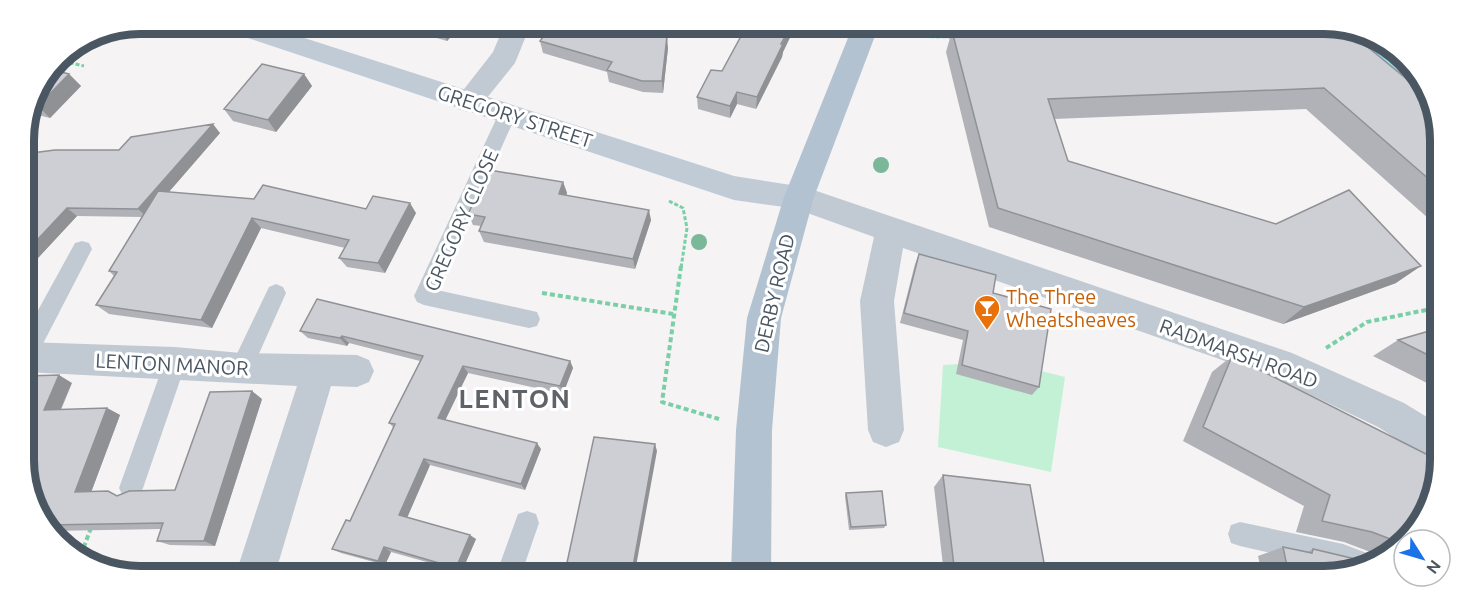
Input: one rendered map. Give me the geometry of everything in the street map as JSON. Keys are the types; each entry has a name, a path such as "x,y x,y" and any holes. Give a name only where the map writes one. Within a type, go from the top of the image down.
{"main road":[{"name":"DERBY ROAD","path":"751,565 754,430 764,318 799,197 863,34"}],"street":[{"name":"GREGORY STREET","path":"263,34 468,102 508,112 734,188 799,197"},
{"path":"468,102 505,56 514,34"},
{"name":"RADMARSH ROAD","path":"799,197 1292,369 1391,415 1430,439"},
{"path":"886,430 877,301 891,230"},
{"name":"LENTON MANOR","path":"34,357 175,363 241,369 357,371"},
{"path":"258,566 319,370"}],"lane":[{"name":"GREGORY CLOSE","path":"508,112 424,296 530,319"},
{"path":"34,341 82,249"},
{"path":"241,369 276,293"},
{"path":"131,488 175,363"},
{"path":"511,566 527,523"},
{"path":"1240,534 1343,556 1355,561"}],"path":[{"path":"902,34 959,37"},
{"path":"69,63 84,66"},
{"path":"677,170 667,200 683,208 687,228 662,402 686,410"},
{"path":"530,319 542,292 674,314"},
{"path":"1292,369 1367,322 1430,309"},
{"path":"83,549 93,523"}],"green space":[{"path":"943,365 1025,367 1065,377 1051,472 938,447"}],"water":[{"path":"1348,38 1370,45 1388,56 1408,76 1418,95"}],"building":[{"path":"545,34 660,34 667,36 662,81 642,81 607,70 612,62 540,41"},
{"path":"742,34 786,34 757,97 737,92 730,106 697,97 711,70 722,71"},
{"path":"953,34 1323,34 1344,37 1361,42 1413,84 1426,113 1429,127 1430,180 1324,88 1048,99 1068,161 1276,224 1349,190 1421,266 1304,307 998,208"},
{"path":"262,64 304,74 268,120 224,109"},
{"path":"60,72 69,74 42,101 52,82"},
{"path":"213,124 138,209 67,208 35,243 35,153 55,150 119,150 131,137"},
{"path":"489,170 563,182 559,194 649,210 633,259 479,231 485,217 468,214"},
{"path":"263,185 366,209 373,196 410,203 378,263 339,258 349,240 252,218 201,320 96,305 117,272 109,271 158,191 254,199"},
{"name":"The Three Wheatsheaves","path":"919,254 996,275 993,293 1051,309 1039,387 962,365 968,331 904,313"},
{"path":"317,299 570,361 560,386 463,366 438,418 537,443 521,484 424,459 399,515 470,535 457,566 448,566 384,547 378,561 332,549 346,520 350,521 395,424 389,423 423,356 342,336 340,338 300,331"},
{"path":"1430,331 1430,356 1398,340"},
{"path":"1232,356 1430,456 1429,473 1419,506 1404,528 1392,528 1392,540 1372,532 1322,521 1330,495 1203,427"},
{"path":"59,375 44,410 107,408 75,492 108,491 117,496 129,491 175,490 210,392 252,391 204,541 157,541 163,523 58,525 45,506 35,473 34,376"},
{"path":"594,437 655,444 633,566 566,566"},
{"path":"943,475 1030,485 1044,565 954,565"},
{"path":"882,491 886,525 851,527 846,493"},
{"path":"1283,547 1312,553 1313,549 1357,560 1330,565 1287,565"}],"place":[{"name":"The Three Wheatsheaves","path":"987,331"}],"district":[{"name":"LENTON","path":"515,398"}]}
